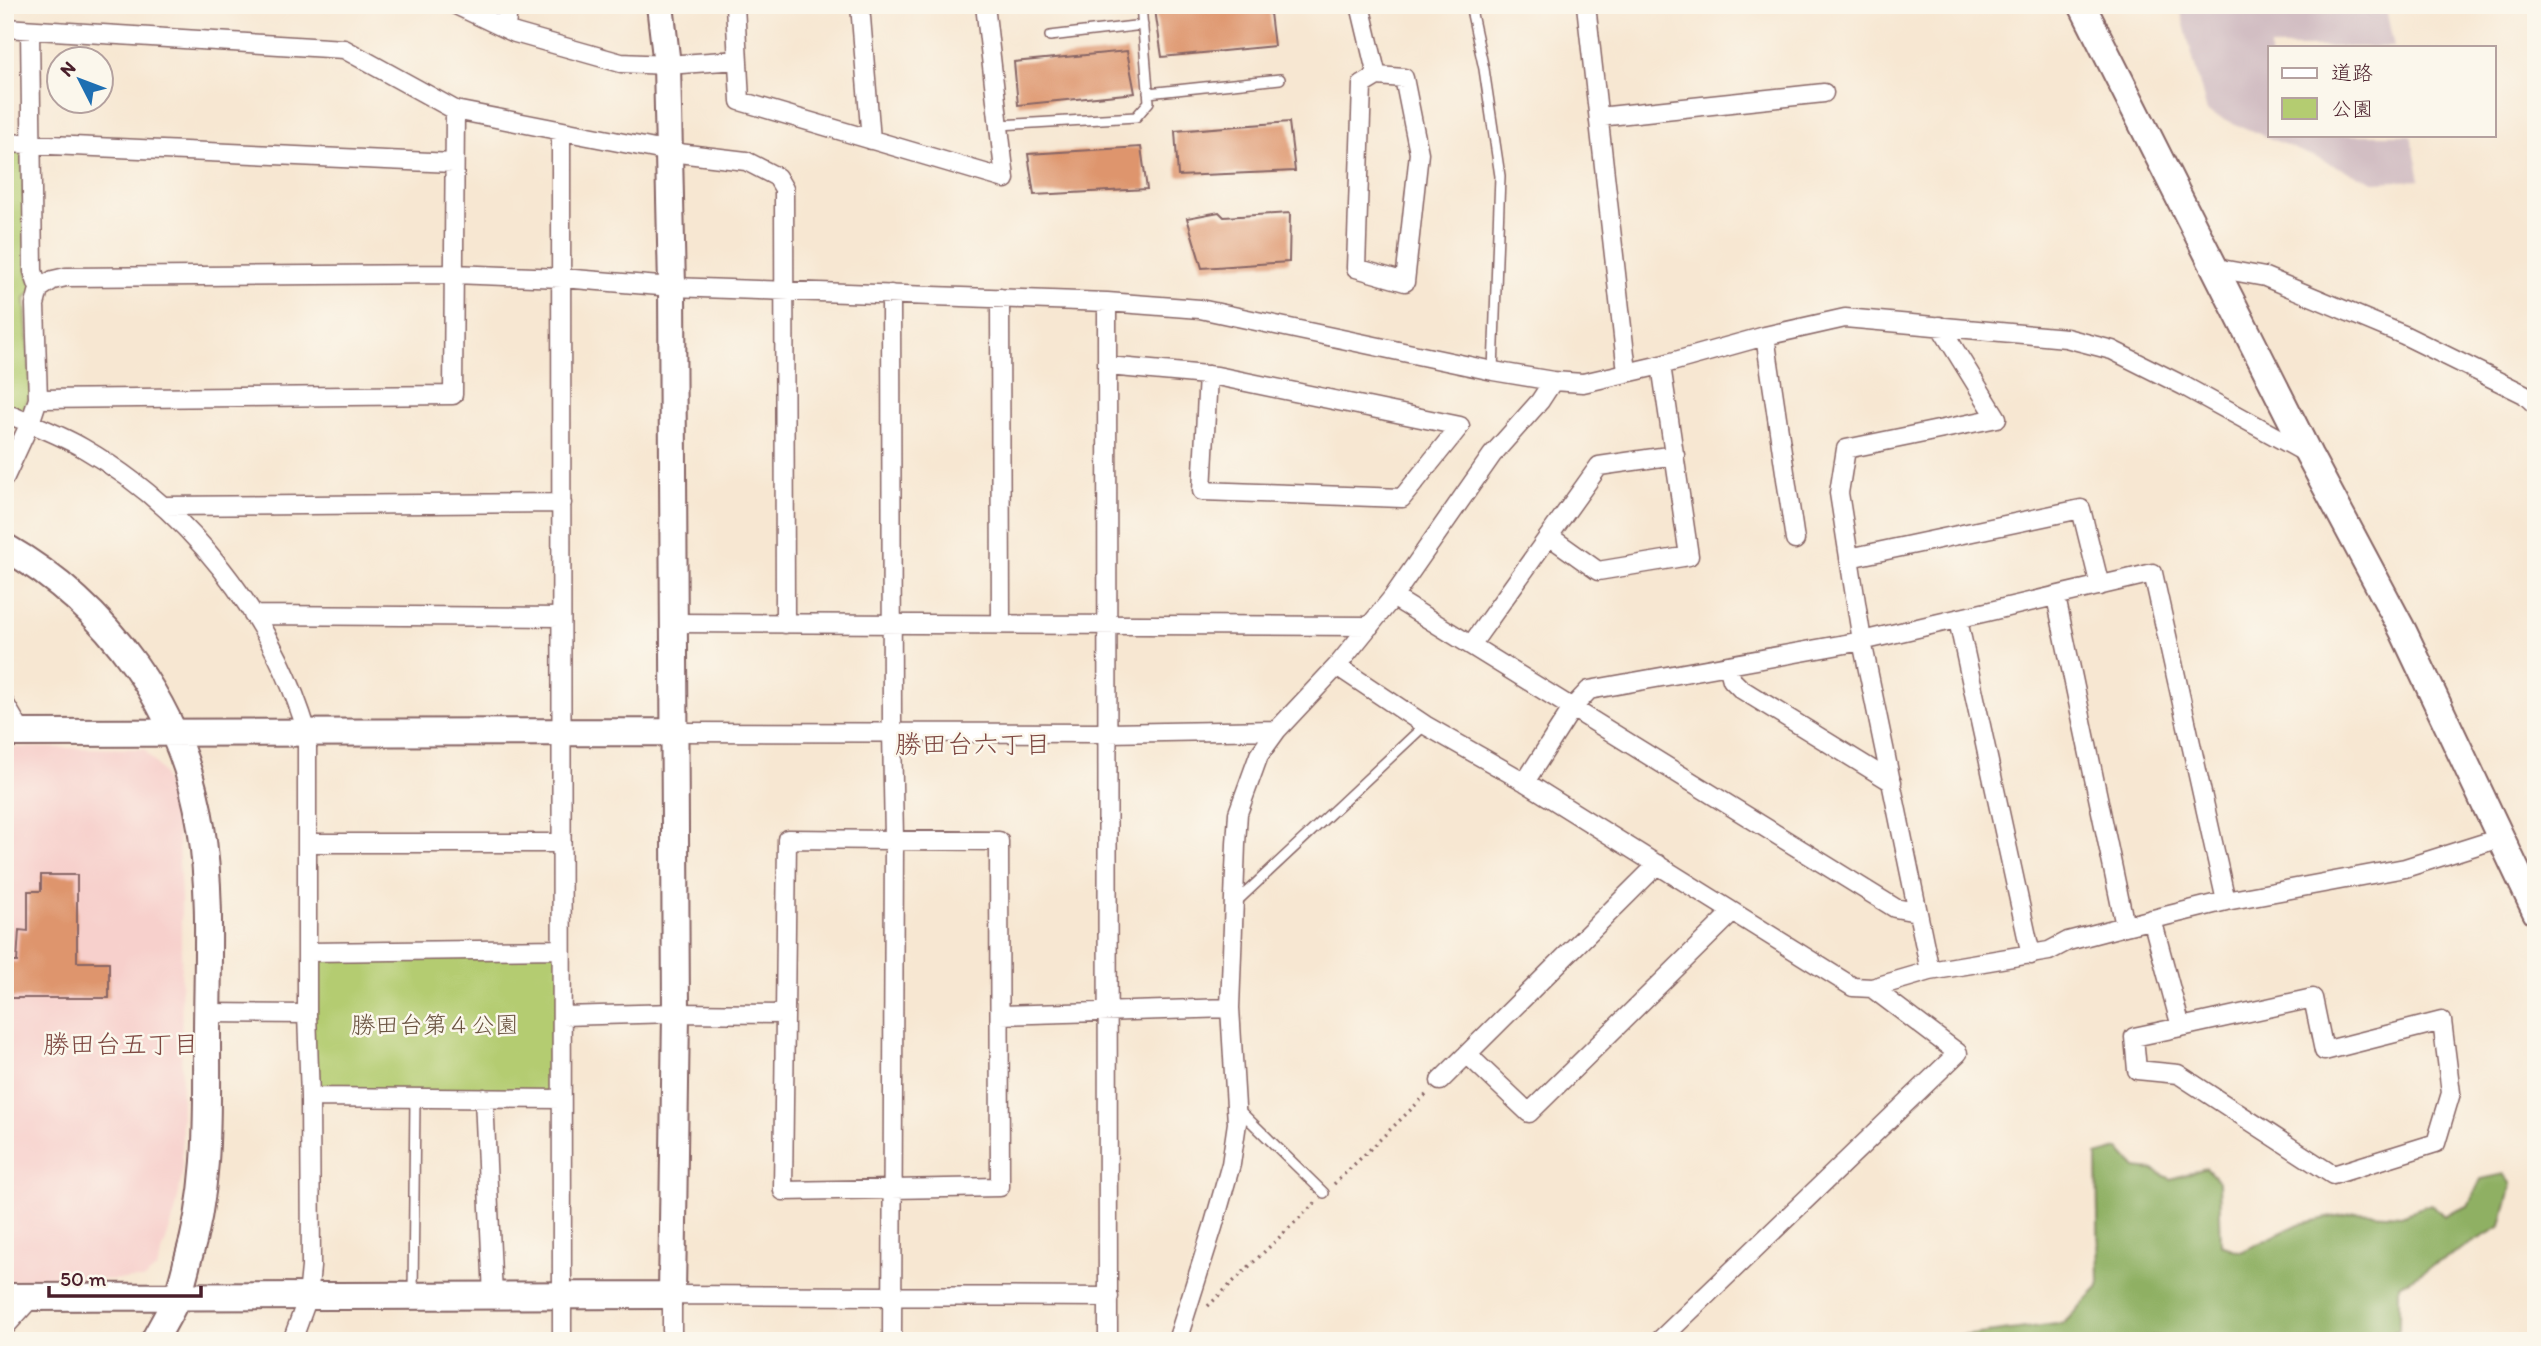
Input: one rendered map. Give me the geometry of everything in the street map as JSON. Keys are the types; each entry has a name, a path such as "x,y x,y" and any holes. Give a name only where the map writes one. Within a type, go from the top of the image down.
{"street":[{"path":"456,5 514,33 621,63 667,65 737,60"},
{"path":"506,29 508,5"},
{"path":"660,5 667,65 672,287 676,1013 672,1341"},
{"path":"734,5 740,101 1004,179 985,5"},
{"path":"860,5 871,141"},
{"path":"1360,5 1377,76"},
{"path":"1586,5 1628,372"},
{"path":"2082,5 2309,455 2403,631 2536,912"},
{"path":"5,28 344,49 455,110 670,152 746,161 777,177 784,190 785,624"},
{"path":"30,30 33,271 40,289"},
{"path":"1377,76 1404,78 1419,153 1405,282 1356,268 1362,85 1377,76"},
{"path":"1599,117 1824,93"},
{"path":"38,398 453,395 455,110"},
{"path":"561,132 562,1341"},
{"path":"5,143 453,163"},
{"path":"2216,268 2265,276 2404,335 2524,394 2536,405"},
{"path":"5,477 30,423 38,398 35,305 40,289 53,280 66,277 453,274 562,278 672,287 1107,302 1200,309 1493,371 1583,383 1845,317 2066,338 2112,350 2309,455"},
{"path":"891,294 894,839 892,1341"},
{"path":"1000,298 1001,624"},
{"path":"1107,302 1108,1341"},
{"path":"1930,971 1862,640 1839,493 1846,449 1997,418 1940,326"},
{"path":"1765,335 1795,540"},
{"path":"1549,536 1598,571 1689,556 1661,365"},
{"path":"1108,366 1208,375 1217,376 1460,426 1402,498 1202,491 1208,375"},
{"path":"1177,1341 1231,1164 1237,1123 1230,1007 1238,813 1259,755 1393,597 1492,455 1540,401 1553,381"},
{"path":"5,413 86,449 163,506 234,585 287,675 307,732 307,1014 311,1267 308,1297 299,1329 292,1341"},
{"path":"1471,645 1598,466 1675,455"},
{"path":"163,506 562,503"},
{"path":"1849,558 2081,509 2100,586"},
{"path":"5,547 37,565 95,614 142,675 174,734 196,797 204,851 207,1013 205,1180 193,1245 177,1298 154,1341"},
{"path":"1525,782 1573,707 1589,690 1862,640 2153,573 2226,901"},
{"path":"1393,597 1895,908 1917,912"},
{"path":"2056,597 2125,926"},
{"path":"253,615 561,617"},
{"path":"1958,620 2031,955"},
{"path":"673,623 1370,626"},
{"path":"1728,665 1732,680 1741,689 1892,782"},
{"path":"1337,666 1425,725 1525,782 1853,988 1872,988 1930,971 2049,951 2068,941 2152,919 2226,901 2405,867 2500,838"},
{"path":"5,704 14,733 1108,733 1278,730"},
{"path":"787,839 894,839 999,841 1000,1187 783,1191 787,839"},
{"path":"308,843 561,843"},
{"path":"1440,1081 1658,864"},
{"path":"1467,1054 1529,1113 1733,912"},
{"path":"2152,919 2181,1027"},
{"path":"309,952 561,949"},
{"path":"1659,1341 1958,1053 1872,988"},
{"path":"2313,998 2324,1051 2442,1021 2451,1093 2437,1143 2333,1175 2178,1074 2137,1070 2134,1037 2181,1027 2313,998"},
{"path":"1000,1015 1230,1007"},
{"path":"207,1013 307,1014"},
{"path":"562,1016 784,1014"},
{"path":"310,1097 561,1099"},
{"path":"484,1098 492,1296"},
{"path":"5,1327 33,1296"},
{"path":"5,1297 1109,1297"}],"lane":[{"path":"999,125 1136,117 1149,102 1141,5"},
{"path":"1470,5 1484,69 1500,176 1493,371"},
{"path":"1050,36 1143,25"},
{"path":"1149,93 1280,79"},
{"path":"1234,905 1425,725"},
{"path":"413,1296 415,1098"},
{"path":"1236,1107 1325,1193"}],"path":[{"path":"1208,1307 1440,1081"}],"shaded area":[{"path":"2179,5 2385,5 2394,46 2268,46 2268,136 2411,136 2420,180 2374,182 2207,112"},
{"path":"5,747 144,749 163,773 177,825 181,897 182,1175 175,1213 157,1268 144,1279 5,1281"}],"green space":[{"path":"5,151 22,151 27,273 34,289 25,298 31,393 23,411 5,404"},
{"name":"勝田台第４公園","path":"561,949 561,1099 310,1097 309,952"},
{"path":"2119,1149 2136,1168 2153,1170 2171,1179 2206,1168 2219,1182 2221,1245 2241,1252 2299,1224 2356,1212 2401,1215 2431,1204 2444,1216 2468,1206 2481,1179 2504,1174 2512,1184 2501,1226 2399,1285 2399,1330 2366,1341 2185,1341 2153,1336 2138,1341 1924,1341 2064,1323 2099,1287 2097,1155"}],"building":[{"path":"1269,5 1274,46 1162,57 1155,10"},
{"path":"1127,51 1135,93 1018,105 1014,62"},
{"path":"1289,122 1295,171 1178,176 1175,131"},
{"path":"1141,147 1147,189 1034,195 1028,154"},
{"path":"1219,212 1224,217 1290,213 1289,262 1202,268 1187,218"},
{"path":"41,875 77,875 77,962 109,962 109,998 5,998 5,962 17,962 19,930 28,931 28,891 41,891"}],"district":[{"name":"勝田台六丁目","path":"973,744"},
{"name":"勝田台五丁目","path":"121,1044"}]}
